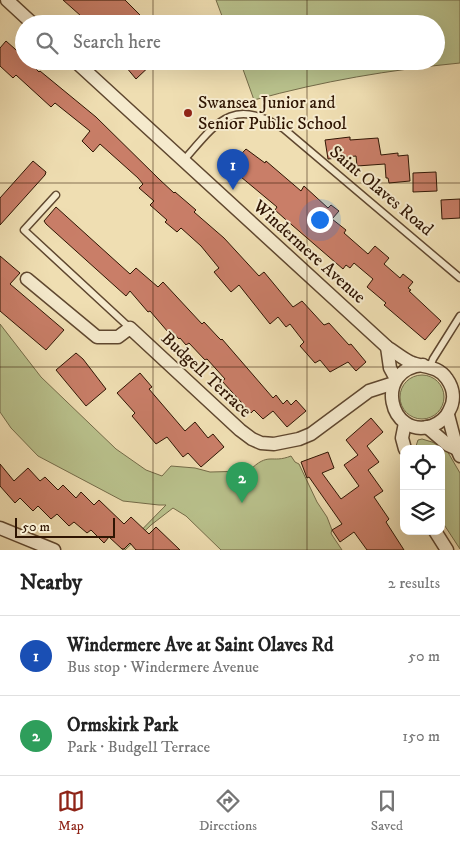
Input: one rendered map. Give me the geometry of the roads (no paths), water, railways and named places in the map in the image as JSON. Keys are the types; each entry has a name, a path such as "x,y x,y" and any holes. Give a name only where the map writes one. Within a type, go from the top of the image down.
{"street":[{"path":"7,0 24,15"},
{"name":"Windermere Avenue","path":"85,70 387,348 411,362 438,370 445,375 456,392 453,400 453,412 458,452"},
{"path":"27,279 97,337 118,337 130,328"},
{"name":"Budgell Terrace","path":"130,328 240,430 261,443 274,444 286,442 312,434 363,394 395,381"},
{"path":"387,348 390,368 395,381"},
{"path":"404,445 402,438 405,423 395,411 391,399 395,381 405,370 417,366 427,366"},
{"path":"373,390 391,399"},
{"path":"408,445 423,427 441,421 453,412"},
{"name":"Windermere Avenue","path":"405,423 423,427 458,452"},
{"path":"0,528 54,550"},
{"path":"438,535 447,550"}],"lane":[{"name":"Saint Olaves Road","path":"184,160 209,131 222,120 240,114 258,115 284,129 460,278"},
{"path":"56,195 24,230 130,328"},
{"path":"427,366 460,316"}],"place":[{"name":"Swansea Junior and Senior Public School","path":"188,113"},
{"name":"Windermere Ave at Saint Olaves Rd","path":"233,190"},
{"name":"Ormskirk Park","path":"242,503"}]}
